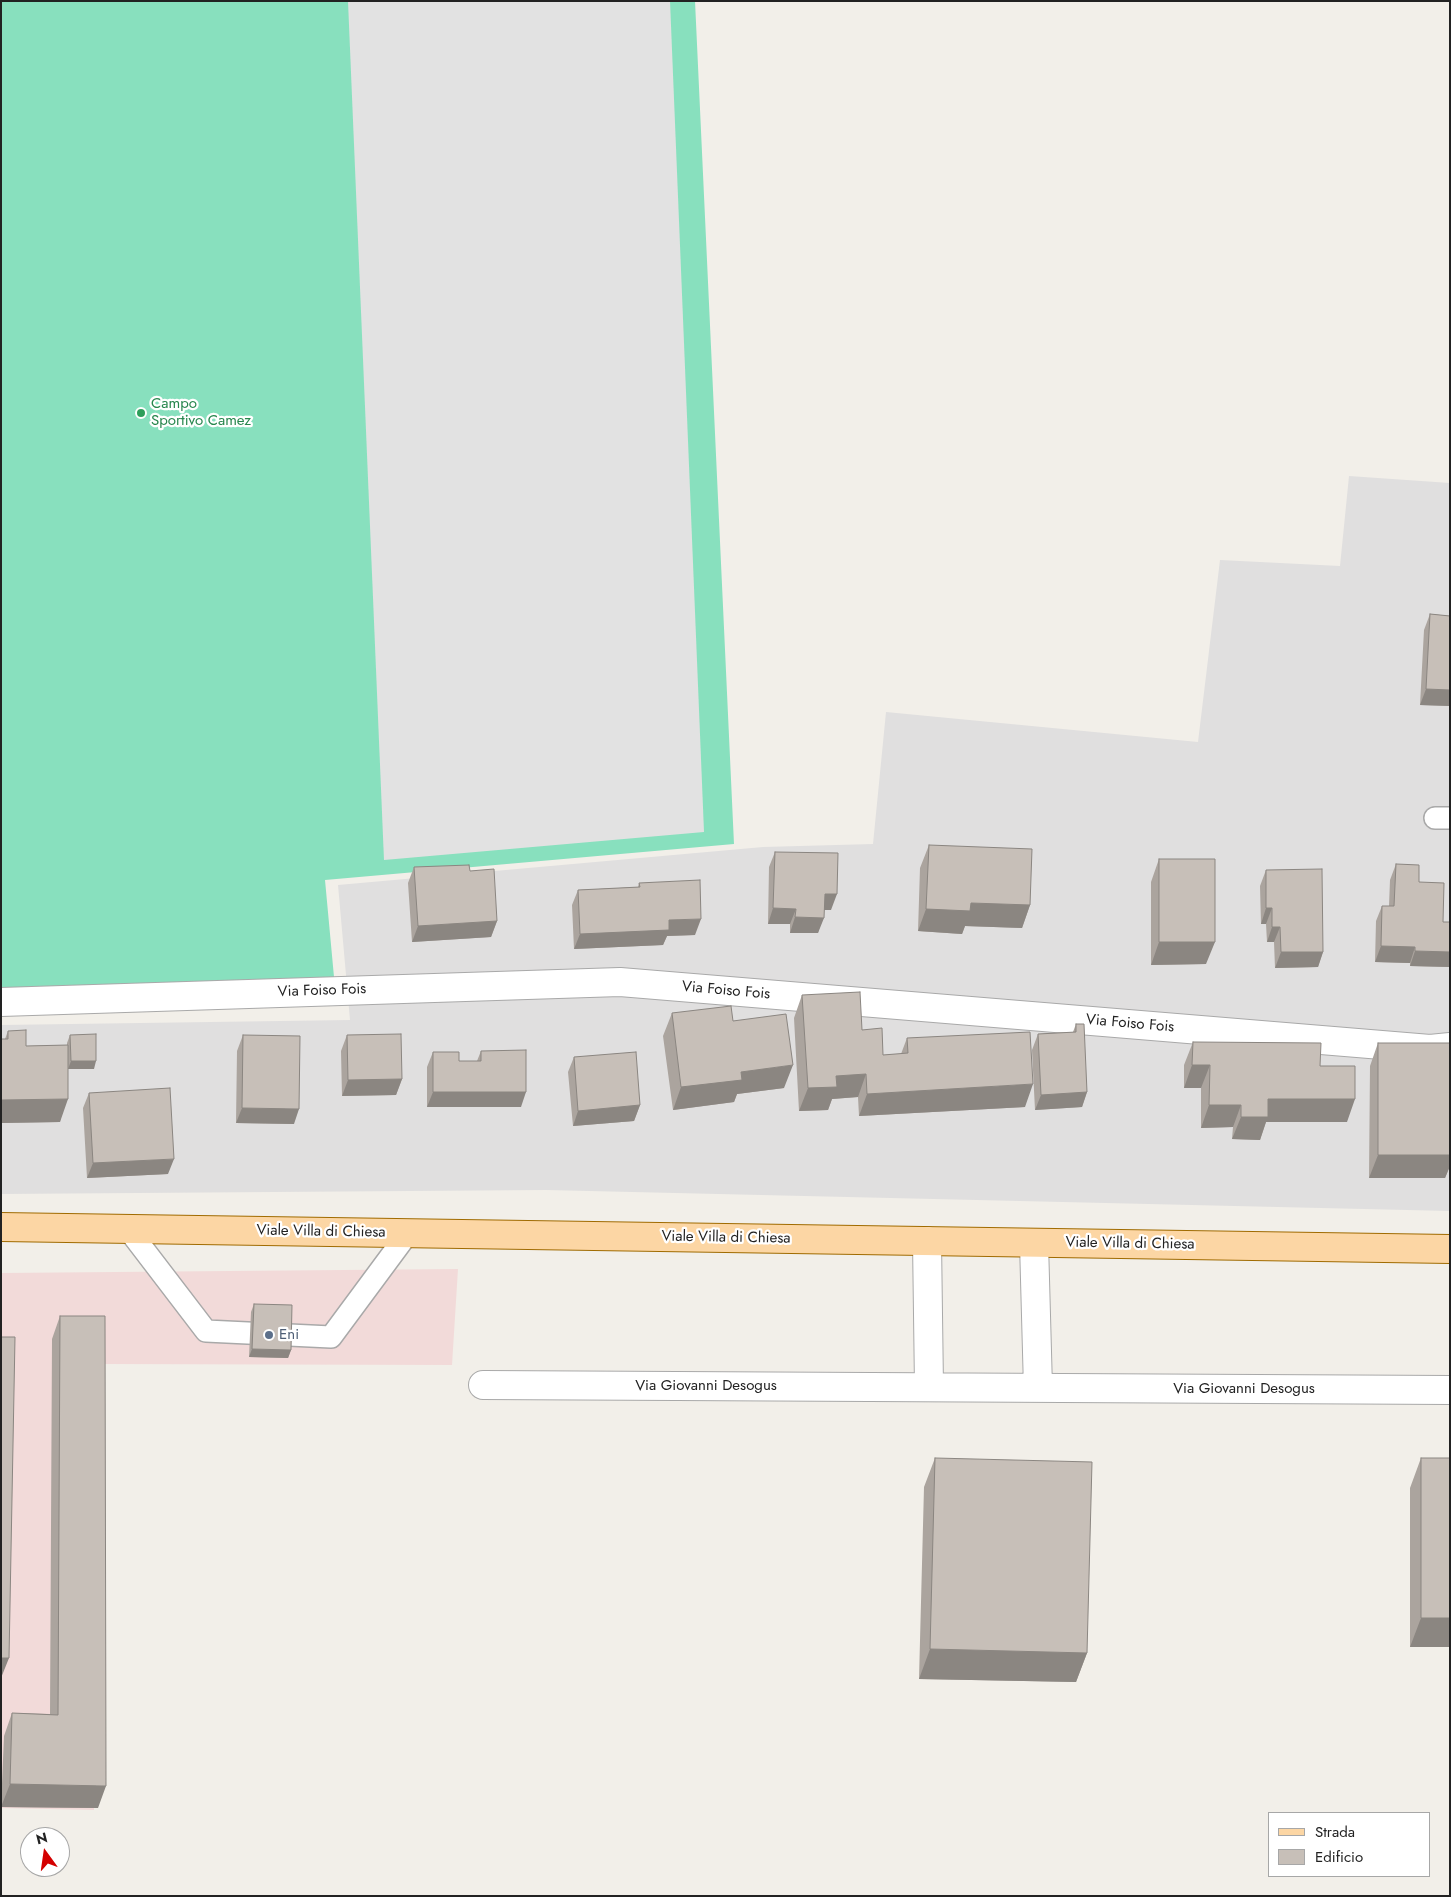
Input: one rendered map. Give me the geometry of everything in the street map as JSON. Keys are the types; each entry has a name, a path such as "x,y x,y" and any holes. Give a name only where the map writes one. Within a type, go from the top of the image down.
{"main road":[{"name":"Viale Villa di Chiesa","path":"1,1227 1450,1249"}],"street":[{"name":"Via Foiso Fois","path":"1,1002 620,982 1420,1048 1450,1047"},
{"path":"927,1241 928,1387"},
{"path":"1034,1243 1038,1388"},
{"name":"Via Giovanni Desogus","path":"483,1385 1450,1390"}],"lane":[{"path":"128,1229 206,1331 331,1337 408,1233"}],"shaded area":[{"path":"348,1 670,1 704,832 384,860"},
{"path":"1349,476 1450,483 1450,1211 546,1190 1,1194 1,1025 350,1020 338,885 763,847 873,844 886,712 1198,742 1220,560 1340,566"},
{"path":"458,1269 452,1365 99,1364 94,1810 1,1808 1,1273"}],"green space":[{"path":"1,1 695,1 734,844 325,880 334,977 1,993"}],"building":[{"path":"1430,614 1450,616 1450,690 1426,689"},
{"path":"929,845 1032,849 1030,905 971,903 970,911 926,909"},
{"path":"775,852 838,853 837,894 825,894 824,918 795,917 796,909 773,908"},
{"path":"1159,859 1215,859 1215,942 1159,942"},
{"path":"1396,864 1419,865 1419,882 1444,883 1443,922 1450,922 1450,952 1415,951 1415,947 1381,946 1382,906 1394,906"},
{"path":"469,865 470,871 494,869 497,921 418,926 414,867"},
{"path":"1322,869 1323,952 1281,952 1280,927 1272,927 1272,908 1266,908 1266,870"},
{"path":"700,880 701,919 669,920 669,930 580,934 578,890 640,887 639,883"},
{"path":"860,992 862,1030 882,1028 883,1055 908,1053 907,1038 1030,1032 1033,1084 867,1094 866,1074 836,1076 837,1087 808,1088 802,995"},
{"path":"731,1006 733,1021 786,1014 793,1065 741,1072 742,1080 681,1087 672,1013"},
{"path":"1076,1024 1084,1024 1087,1092 1041,1095 1038,1034 1076,1032"},
{"path":"26,1030 26,1046 68,1045 68,1099 1,1100 1,1039 8,1039 8,1031"},
{"path":"96,1034 96,1061 71,1061 70,1035"},
{"path":"401,1034 402,1079 348,1080 347,1035"},
{"path":"243,1035 300,1036 299,1109 242,1108"},
{"path":"1193,1042 1321,1043 1320,1066 1355,1066 1355,1099 1268,1099 1268,1117 1241,1117 1241,1105 1209,1105 1210,1065 1192,1065"},
{"path":"1378,1043 1450,1043 1450,1155 1378,1155"},
{"path":"526,1050 526,1092 433,1092 433,1052 459,1052 459,1061 481,1061 481,1051"},
{"path":"636,1052 640,1105 578,1111 574,1057"},
{"path":"170,1088 174,1159 93,1163 89,1093"},
{"name":"Eni","path":"254,1304 292,1305 291,1350 252,1349"},
{"path":"60,1316 105,1316 106,1786 10,1784 12,1713 58,1715"},
{"path":"1,1337 15,1337 9,1658 1,1658"},
{"path":"935,1458 1092,1462 1087,1653 930,1649"},
{"path":"1421,1458 1450,1458 1450,1618 1421,1618"}],"place":[{"name":"Campo Sportivo Camez","path":"141,413"},
{"name":"Eni","path":"269,1335"}]}
